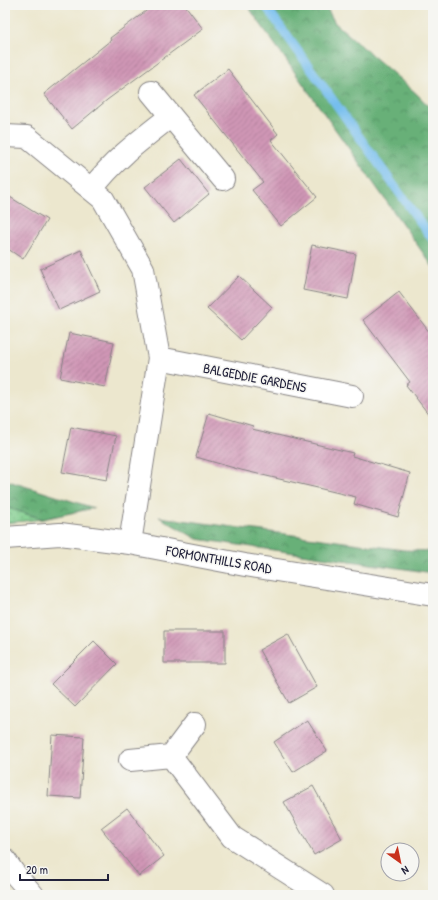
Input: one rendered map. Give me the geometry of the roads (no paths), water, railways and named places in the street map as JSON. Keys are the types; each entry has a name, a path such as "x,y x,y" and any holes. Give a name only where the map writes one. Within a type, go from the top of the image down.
{"street":[{"path":"151,92 223,180"},
{"path":"92,189 102,175 131,148 171,116"},
{"path":"5,136 27,137 104,198 143,269 159,358 130,543"},
{"name":"BALGEDDIE GARDENS","path":"159,358 352,396"},
{"name":"FORMONTHILLS ROAD","path":"5,538 60,534 130,543 245,565 433,595"},
{"path":"130,760 171,756 195,724"},
{"path":"171,756 232,837 323,895"},
{"path":"5,860 13,872 33,895"}],"waterway":[{"path":"265,5 433,240"}]}
